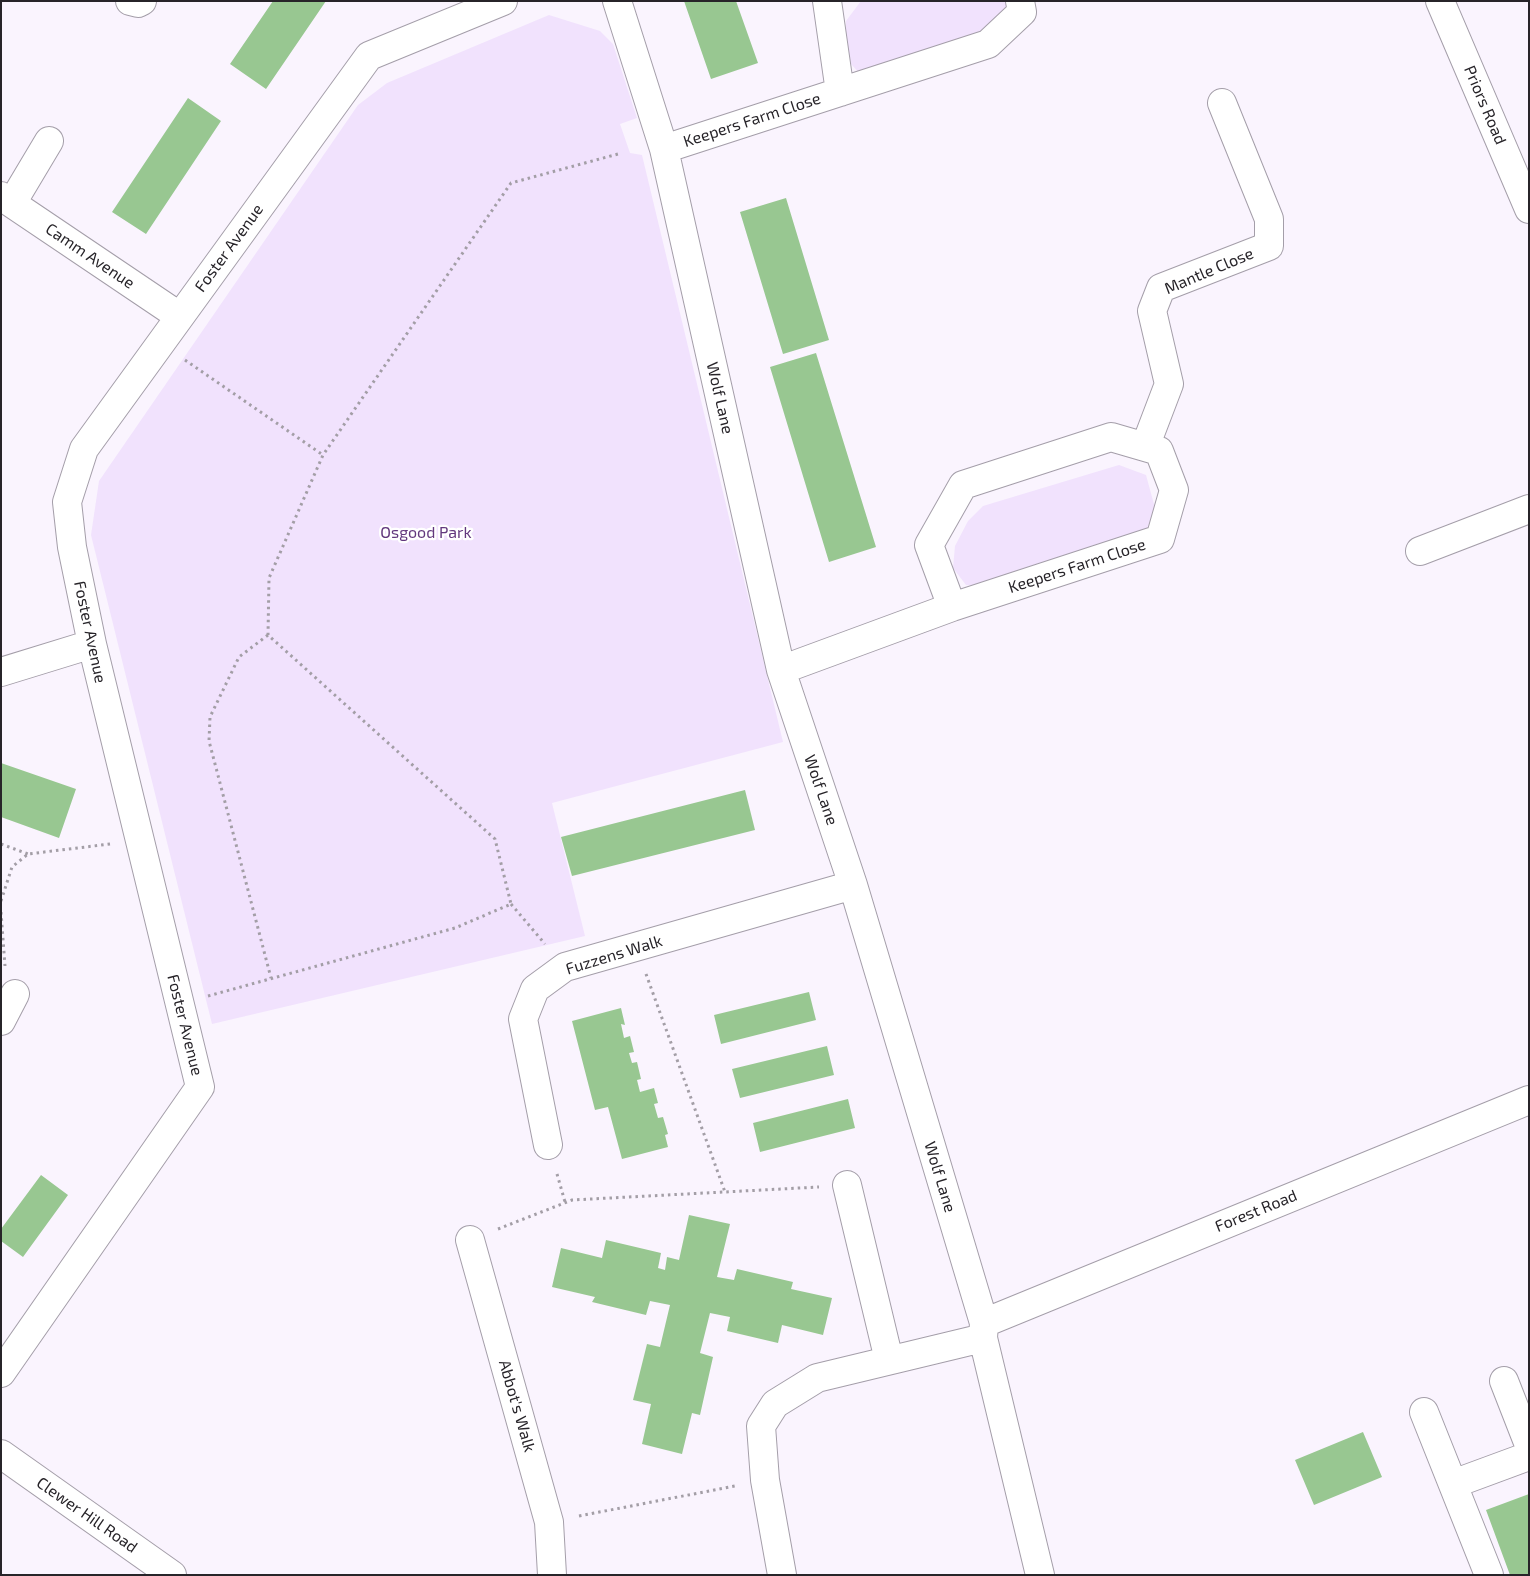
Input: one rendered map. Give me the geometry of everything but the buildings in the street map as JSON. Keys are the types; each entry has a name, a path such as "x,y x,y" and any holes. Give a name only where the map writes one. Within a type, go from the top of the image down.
{"street":[{"path":"130,1 138,3 142,1"},
{"name":"Foster Avenue","path":"1,1374 200,1087 92,644 72,546 67,502 84,449 368,56 503,1"},
{"name":"Wolf Lane","path":"617,1 664,149 781,670 853,885 983,1331 1040,1575"},
{"name":"Keepers Farm Close","path":"827,1 840,92"},
{"name":"Keepers Farm Close","path":"664,149 988,44 1022,12 1020,1"},
{"name":"Priors Road","path":"1440,1 1529,209"},
{"name":"Mantle Close","path":"1145,447 1169,384 1152,311 1160,288 1269,246 1269,219 1222,103"},
{"path":"7,199 49,141"},
{"name":"Camm Avenue","path":"7,199 179,316"},
{"name":"Keepers Farm Close","path":"781,670 952,607 1160,539 1174,490 1158,451 1111,436 963,485 929,545 952,607"},
{"path":"1420,551 1529,509"},
{"path":"1,672 92,644"},
{"name":"Fuzzens Walk","path":"548,1145 523,1019 534,989 565,967 853,885"},
{"name":"Forest Road","path":"782,1575 765,1480 761,1426 775,1404 817,1378 889,1360 983,1331 1529,1100"},
{"path":"847,1186 889,1360"},
{"name":"Abbot's Walk","path":"470,1240 549,1522 552,1575"},
{"path":"1504,1381 1529,1445"},
{"path":"1424,1412 1489,1575"},
{"name":"Clewer Hill Road","path":"1,1454 172,1575"},
{"path":"1452,1484 1529,1456"}],"path":[{"path":"565,967 511,904 495,839 268,635 268,578 323,455 511,183 618,154"},
{"path":"160,343 323,455"},
{"path":"268,635 239,657 210,717 209,741 271,978"},
{"path":"1,844 28,854 140,840"},
{"path":"1,902 12,867 28,854"},
{"path":"180,1003 455,928 511,904"},
{"path":"1,912 9,1006"},
{"path":"636,947 725,1192"},
{"path":"470,1240 572,1200 847,1186"},
{"path":"549,1522 765,1480"}],"green space":[{"path":"861,1 1007,1 1008,6 1001,24 862,76 851,64 846,41 846,21"},
{"name":"Osgood Park","path":"549,15 600,31 613,44 637,118 620,124 630,153 642,155 783,742 552,803 585,936 212,1024 91,535 99,481 358,105 387,83"},
{"path":"1119,465 1146,475 1155,508 1147,529 1088,553 986,586 966,585 953,568 955,546 968,521 983,506"}]}
